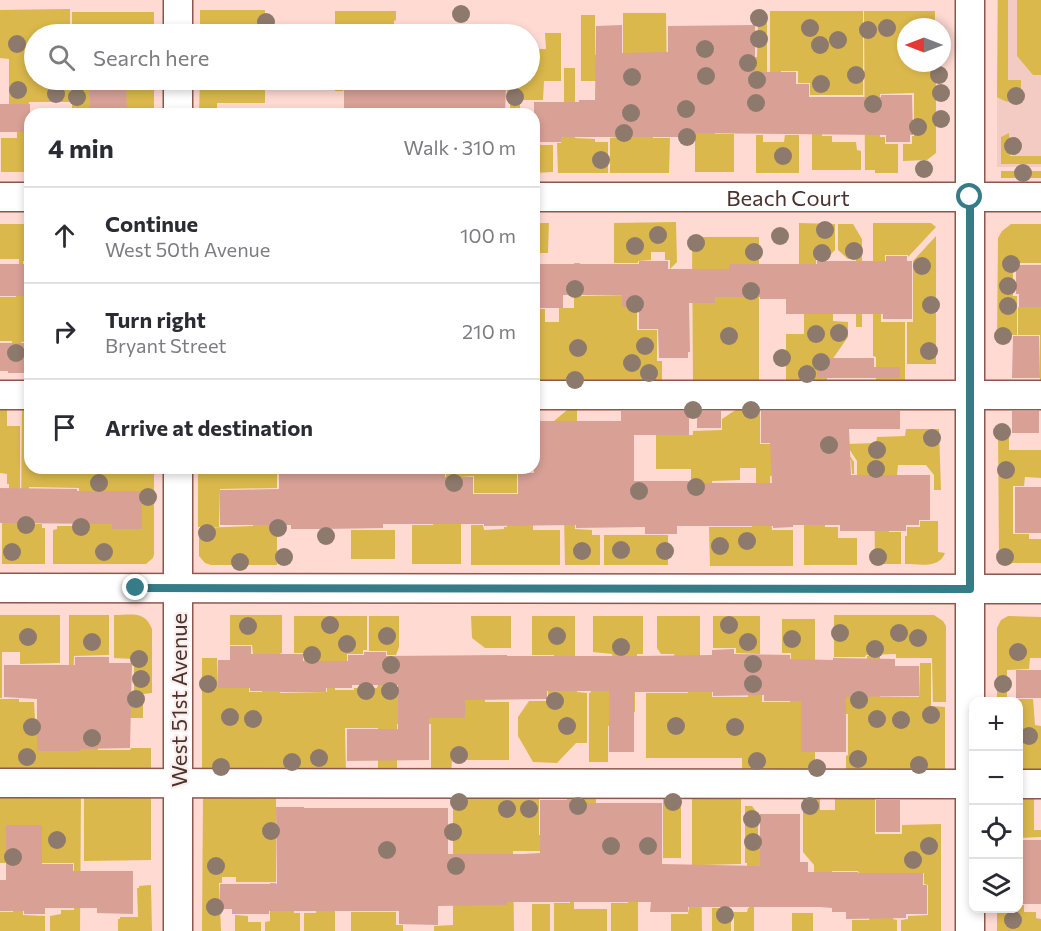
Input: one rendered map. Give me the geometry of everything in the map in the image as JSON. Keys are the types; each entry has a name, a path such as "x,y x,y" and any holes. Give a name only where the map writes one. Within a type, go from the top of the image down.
{"street":[{"path":"178,0 178,24"},
{"path":"970,0 972,751"},
{"path":"178,90 178,108"},
{"path":"0,197 24,197"},
{"name":"Beach Court","path":"540,197 1041,197"},
{"path":"0,395 24,395"},
{"path":"540,395 1041,395"},
{"name":"West 51st Avenue","path":"178,474 178,931"},
{"path":"0,588 1041,589"},
{"path":"0,783 969,784"},
{"path":"1023,784 1041,784"},
{"path":"970,931 972,805"}],"shaded area":[{"path":"997,0 1041,0 1041,167 997,167"},
{"path":"998,0 1008,0 1008,80 1021,80 1021,98 1012,102 997,97"},
{"path":"1017,0 1041,0 1041,75 1033,75 1017,56"},
{"path":"70,9 70,24 24,24 24,90 70,90 70,102 29,102 29,108 24,108 24,115 9,115 9,59 0,58 0,10"},
{"path":"200,10 265,10 265,24 200,24"},
{"path":"335,11 396,11 394,24 335,24"},
{"path":"770,11 863,11 863,95 810,95 810,83 798,83 798,71 781,71 781,85 770,98"},
{"path":"864,11 935,11 935,18 897,18 897,72 936,72 936,153 927,160 903,161 903,144 912,144 912,136 914,136 914,93 880,94 880,137 885,137 885,144 898,144 898,173 875,173 875,170 865,170"},
{"path":"72,12 154,12 154,24 72,24"},
{"path":"623,13 666,13 667,88 581,81 581,15 595,15 595,55 623,54"},
{"path":"753,13 767,13 767,98 731,57 757,57 758,23 753,23"},
{"path":"545,33 561,33 561,81 544,81 543,100 520,100 520,108 510,108 510,94 507,94 507,90 540,90 540,49 546,49"},
{"path":"564,68 575,68 575,138 608,142 608,173 558,173 557,143 561,143 561,132 564,132"},
{"path":"72,90 154,90 154,108 72,108"},
{"path":"200,90 265,90 265,103 217,103 217,108 199,108"},
{"path":"809,97 822,97 822,136 832,136 832,142 856,142 857,150 861,151 861,170 812,170 812,111 809,110"},
{"path":"618,101 653,131 653,138 670,138 669,173 610,173 610,138 618,137"},
{"path":"17,116 24,116 24,172 1,172 1,138 17,138"},
{"path":"695,131 734,134 734,172 695,172"},
{"path":"1009,133 1010,156 1041,156 1041,164 1001,164 1001,137"},
{"path":"756,135 763,135 763,142 784,142 785,135 799,135 799,173 756,173"},
{"path":"540,145 553,145 553,172 540,173"},
{"path":"1001,171 1041,171 1041,178 1001,178"},
{"path":"676,222 677,262 670,269 670,260 665,260 665,252 651,252 651,260 638,261 638,263 614,263 614,223"},
{"path":"540,223 549,223 548,253 540,253"},
{"path":"799,223 835,224 835,250 826,259 816,260 816,290 833,306 833,321 848,322 848,337 827,367 827,384 786,383 786,334 804,334 804,307 799,306"},
{"path":"873,223 931,223 936,227 908,257 908,255 885,255 885,262 881,262 881,322 905,322 905,383 876,383 876,357 873,356"},
{"path":"0,224 24,224 23,293 19,293 19,259 0,259"},
{"path":"838,224 853,224 862,239 862,327 856,327 856,259 848,259 838,250"},
{"path":"1011,224 1041,224 1041,263 1013,263 1013,296 1017,296 1017,335 1007,335 1007,343 997,343 998,238 1002,231"},
{"path":"936,236 936,364 907,364 907,322 913,322 913,261"},
{"path":"692,237 759,237 759,384 693,385"},
{"path":"574,263 580,263 580,296 631,295 631,264 637,264 637,330 657,330 657,361 662,361 662,384 540,384 540,309 545,309 545,322 559,322 559,308 574,308"},
{"path":"16,294 24,294 24,342 21,342 21,372 12,372 12,341 0,341 0,297 16,297"},
{"path":"1018,307 1041,307 1041,386 1040,335 1018,335"},
{"path":"0,402 7,402 7,426 20,426 20,524 22,404 24,404 24,474 154,474 153,558 146,564 53,564 53,530 57,529 57,526 79,526 79,488 29,487 29,524 42,524 42,528 45,528 45,564 2,564 2,523 9,523 9,484 7,484 7,474 0,473"},
{"path":"746,403 760,403 760,444 809,444 810,411 819,411 819,436 836,436 854,462 854,474 852,474 851,460 821,460 793,476 770,476 770,488 756,496 756,468 740,468 740,480 712,481 712,491 691,521 691,469 656,469 656,435 693,435 693,431 722,430 722,419"},
{"path":"573,405 577,405 577,448 540,468 540,449 547,427"},
{"path":"906,429 939,429 941,490 934,490 934,475 926,465 898,465 897,475 883,475 889,532 901,532 901,564 875,564 874,476 857,475 857,461 846,444 876,443 877,437 905,436"},
{"path":"998,429 1009,429 1009,450 1041,450 1041,478 1025,477 1024,486 1013,486 1013,534 1029,534 1029,539 1041,539 1041,563 1006,563 999,555"},
{"path":"198,474 277,474 277,488 220,489 219,527 198,527"},
{"path":"332,474 358,474 358,489 332,489"},
{"path":"446,474 517,474 517,493 474,493 474,476 459,477 459,519 446,496"},
{"path":"507,494 533,522 533,530 560,530 560,565 471,565 471,525 483,525 484,530 507,527"},
{"path":"752,498 771,521 772,530 793,530 793,566 710,566 709,527 752,527"},
{"path":"806,502 825,504 825,527 838,527 838,538 857,538 857,565 804,565"},
{"path":"564,515 575,515 575,529 592,530 592,535 600,535 600,565 565,565"},
{"path":"277,516 277,565 211,565 205,563 199,556 199,528 253,526 253,521"},
{"path":"433,521 461,521 461,564 412,564 412,525 433,525"},
{"path":"920,521 938,521 938,552 945,553 934,564 905,564 907,527 920,527"},
{"path":"351,530 395,530 395,559 351,559"},
{"path":"604,535 668,535 668,565 604,565"},
{"path":"0,615 60,615 60,663 20,664 20,652 2,652 2,698 0,698"},
{"path":"69,615 109,615 109,655 74,656 73,686 69,686"},
{"path":"114,615 141,616 146,619 152,629 152,693 143,694 143,718 119,718 126,700 134,700 134,659 114,658"},
{"path":"230,615 282,615 279,689 253,654 252,645 230,645"},
{"path":"834,615 934,615 943,621 946,626 946,702 933,702 932,658 896,658 896,654 834,657"},
{"path":"294,616 367,616 367,650 363,650 363,654 347,654 347,661 304,661 304,653 294,653"},
{"path":"369,616 399,616 399,647 396,655 387,655 387,651 369,651"},
{"path":"471,616 511,616 511,648 485,648 472,638"},
{"path":"532,616 575,616 575,659 554,659 554,655 532,655"},
{"path":"593,616 643,616 643,654 637,654 637,679 613,659 612,654 593,652"},
{"path":"657,616 700,616 700,659 675,659 674,654 661,654 657,648"},
{"path":"713,616 760,616 760,654 736,653 736,648 713,648"},
{"path":"1008,616 1041,617 1041,658 1030,658 1029,669 1007,670 1007,697 997,697 997,628 1001,620"},
{"path":"782,619 815,619 815,776 742,776 742,758 646,758 646,693 688,693 688,661 712,690 712,697 748,697 748,655 762,693 762,702 790,702 791,653 782,653"},
{"path":"867,656 880,656 880,697 919,697 920,663 931,663 931,706 945,707 945,775 846,775 848,714 822,714 822,689 867,688"},
{"path":"388,657 395,657 395,690 485,688 485,702 509,702 509,760 452,760 451,776 431,776 431,724 397,724 397,777 378,777 378,728 345,728 346,775 202,775 202,658 217,658 218,688 249,687 249,692 280,690 280,693 327,692 327,662 335,662 335,690 377,688 378,685 388,685"},
{"path":"577,661 577,692 587,693 587,743 576,743 557,763 533,762 518,736 518,717 529,701 548,701 548,689"},
{"path":"635,681 635,712 611,712 611,726 608,726 608,762 589,762 589,693 591,690"},
{"path":"0,699 34,702 35,719 98,717 98,750 151,748 151,777 0,777"},
{"path":"1023,699 1033,699 1035,725 1041,726 1041,775 1023,775"},
{"path":"1023,793 1034,793 1034,830 1041,830 1041,837 1023,838"},
{"path":"0,794 81,794 80,931 50,931 50,916 61,914 61,910 74,910 74,863 23,863 23,915 45,916 45,931 0,931 0,912 13,912 18,863 0,863"},
{"path":"203,795 276,796 276,882 236,882 236,877 222,877 222,883 219,883 221,931 202,931"},
{"path":"741,795 741,864 701,865 702,931 671,931 671,914 688,914 689,907 692,907 692,796"},
{"path":"453,796 539,796 539,835 567,835 567,797 596,797 596,833 574,859 574,909 607,909 607,931 554,931 554,903 570,903 571,859 546,851 513,851 514,931 434,931 434,926 453,925"},
{"path":"663,796 681,796 681,858 663,858"},
{"path":"84,797 151,797 151,860 84,861"},
{"path":"803,799 820,799 820,810 835,810 835,799 875,799 875,834 902,834 902,825 941,824 941,931 901,931 901,920 908,919 908,916 928,915 928,885 924,884 924,873 889,873 889,885 869,914 869,873 832,871 832,881 818,881 819,907 814,907 814,865 803,852"},
{"path":"745,806 752,806 758,814 758,846 781,845 769,865 758,866 758,877 754,878 754,931 734,931 734,912 747,912 749,908 749,875 747,874 747,863 745,863"},
{"path":"628,873 638,877 638,931 611,931 611,903 628,903"},
{"path":"270,883 276,883 276,909 294,910 294,913 300,913 300,931 265,931 265,922 270,921"},
{"path":"151,885 152,931 118,931 120,917 138,917 137,888"},
{"path":"335,903 335,931 304,931 304,913 316,913 317,905"},
{"path":"532,904 550,904 550,931 532,931"},
{"path":"1023,905 1024,912 1036,912 1036,918 1041,919 1041,931 997,931 997,913 1023,913"},
{"path":"712,908 728,908 728,912 731,912 731,931 712,931"},
{"path":"351,912 396,912 396,925 403,925 403,931 351,931"},
{"path":"792,913 813,913 813,931 792,931"},
{"path":"235,915 248,916 248,922 261,922 261,931 235,931"},
{"path":"870,915 893,915 893,919 897,920 897,931 852,931 852,920 869,920"}],"building":[{"path":"622,25 622,53 668,52 668,26 755,25 755,72 796,72 796,84 809,84 809,97 912,95 913,135 910,135 910,142 886,142 886,135 680,133 680,137 561,137 561,142 540,142 540,108 534,108 534,102 595,100 596,26"},
{"path":"90,90 126,90 127,108 90,108"},
{"path":"344,90 506,90 505,108 344,108"},
{"path":"0,104 30,104 30,108 24,108 24,132 0,132"},
{"path":"886,256 907,256 907,261 912,261 912,319 883,319 883,314 786,314 786,299 715,297 715,303 689,303 690,352 688,352 688,358 659,358 658,329 639,329 639,307 622,307 622,295 563,295 563,308 540,308 540,264 639,264 639,261 668,261 668,269 729,269 729,264 886,261"},
{"path":"0,264 24,264 24,296 0,296"},
{"path":"1016,265 1041,265 1041,307 1019,307 1019,294 1016,294"},
{"path":"1013,336 1039,336 1040,378 1012,378"},
{"path":"0,343 24,343 24,373 0,371"},
{"path":"817,358 874,358 874,367 900,367 900,378 817,378"},
{"path":"621,411 689,411 689,435 634,435 634,481 772,483 770,443 761,443 761,411 900,411 900,429 849,429 851,475 930,475 930,520 919,520 919,525 906,525 906,531 840,531 840,525 793,525 793,527 773,528 773,526 677,526 677,534 645,534 645,527 576,528 576,525 383,524 383,528 291,529 291,525 220,525 220,490 279,489 279,474 445,474 445,477 473,477 473,494 518,494 518,474 540,474 540,421 621,421"},
{"path":"697,411 721,411 721,428 697,428"},
{"path":"1012,411 1039,411 1039,433 1012,433"},
{"path":"1015,487 1041,487 1041,533 1015,533"},
{"path":"0,488 142,491 142,529 112,529 112,524 0,523"},
{"path":"230,646 251,646 251,654 303,654 303,661 348,661 348,655 364,655 364,652 386,652 386,656 642,656 712,655 712,650 734,649 734,654 790,655 790,659 895,659 895,666 919,666 919,696 846,697 846,752 801,752 801,701 764,701 764,695 713,696 713,692 634,692 634,752 609,752 609,691 547,691 547,699 465,700 465,718 429,718 429,760 347,761 347,729 398,729 398,685 352,685 352,688 326,688 326,692 250,691 250,688 218,688 218,660 230,660"},
{"path":"75,657 109,657 109,663 132,663 130,748 37,751 37,699 4,697 4,665 75,665"},
{"path":"1016,670 1041,670 1041,698 1016,697"},
{"path":"540,800 575,800 575,803 662,803 662,864 760,866 760,814 800,814 800,862 808,862 808,872 923,873 923,885 927,885 927,914 906,914 906,918 846,919 846,912 832,912 832,908 820,907 688,907 688,912 650,912 651,902 507,902 507,905 438,906 438,925 399,924 399,911 269,911 269,914 232,914 232,909 220,909 220,884 277,884 276,807 448,808 448,854 523,854 540,853"},
{"path":"876,800 900,800 900,832 876,832"},
{"path":"6,825 42,825 42,864 73,864 73,871 133,871 133,914 97,913 97,908 45,908 45,914 0,911 0,880 6,880"},
{"path":"1023,840 1041,840 1041,904 1023,904"}],"route":[{"path":"136,588 970,589 970,197"}]}
